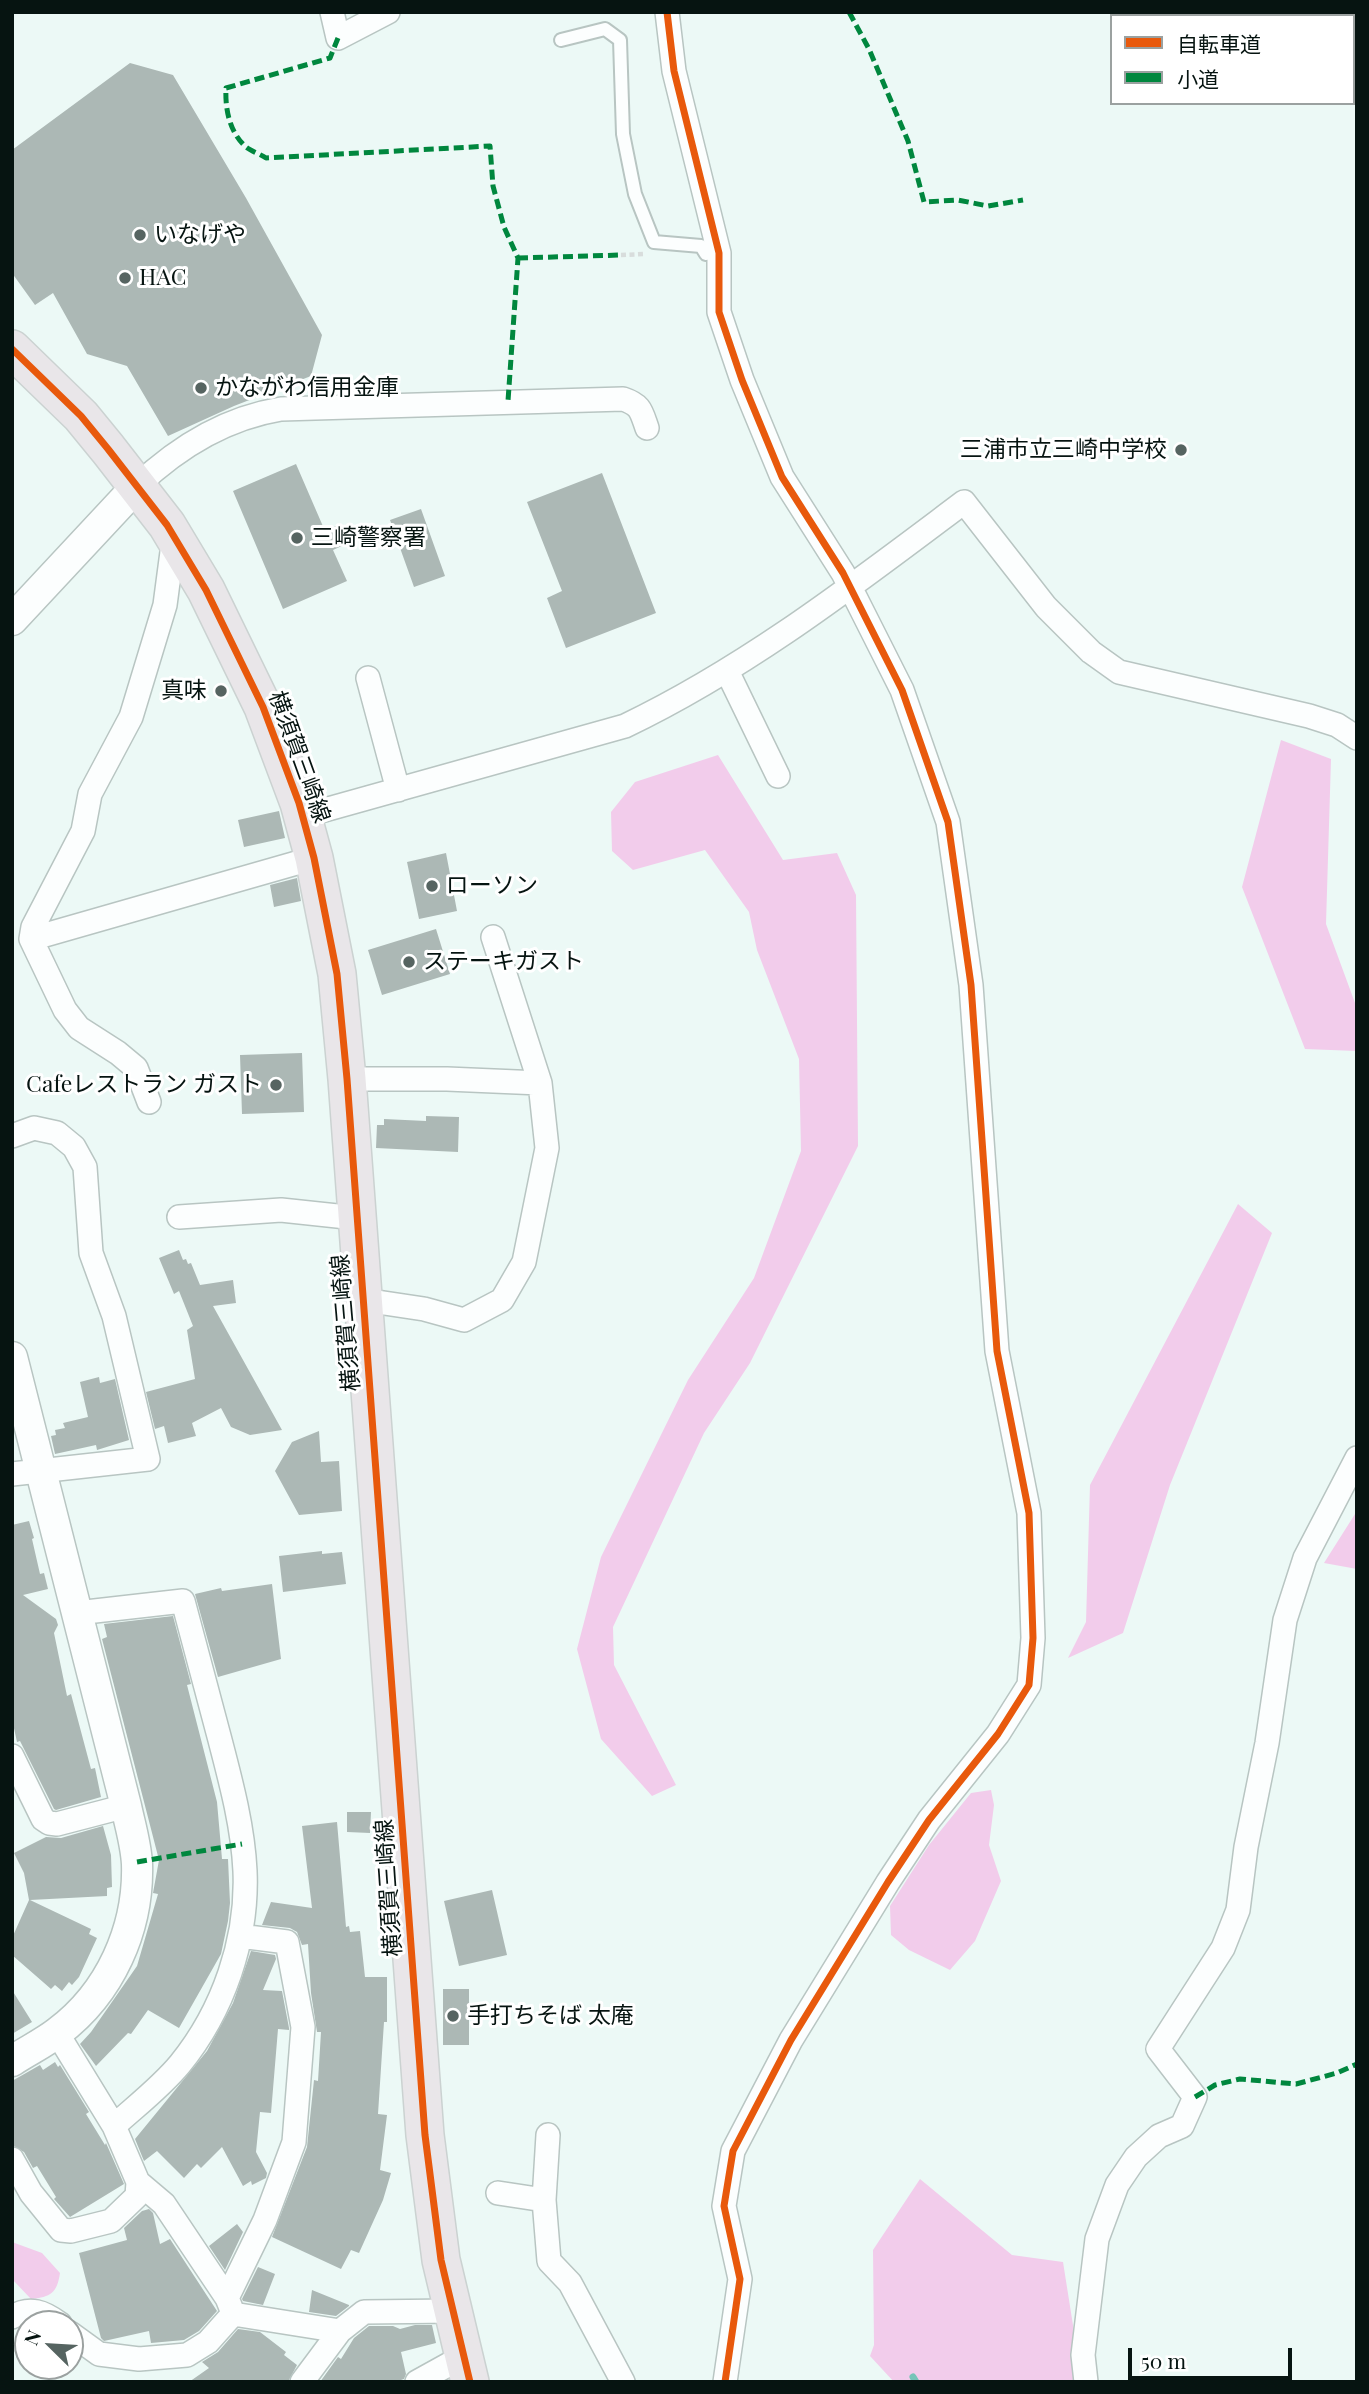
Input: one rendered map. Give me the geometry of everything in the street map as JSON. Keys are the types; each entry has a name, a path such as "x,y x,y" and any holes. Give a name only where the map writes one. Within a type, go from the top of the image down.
{"main road":[{"name":"横須賀三崎線","path":"12,349 80,416 137,486 174,537 206,590 263,707 303,816 313,858 337,974 347,1079 425,2135 442,2260 467,2369"}],"street":[{"path":"332,12 338,38 388,12"},
{"path":"667,12 674,71 713,253 719,312 741,380 782,477 843,573 902,690 948,822 971,985 997,1351 1029,1513 1032,1638 1029,1685 998,1734 929,1820 888,1882 791,2040 733,2151 724,2206 740,2279 725,2382"},
{"path":"12,620 155,469 230,422 257,413 281,409 623,400 634,403 641,411 647,428"},
{"path":"303,816 625,726 669,705 727,671 849,588 964,502 1045,607 1091,652 1119,672 1309,716 1337,725 1357,738"},
{"path":"149,1102 136,1068 79,1028 65,1010 31,939 33,928 83,831 90,794 131,717 165,605 174,537"},
{"path":"727,671 778,776"},
{"path":"368,678 398,790"},
{"path":"31,939 313,858"},
{"path":"364,1300 424,1309 464,1320 502,1300 524,1262 547,1148 540,1083 494,937"},
{"path":"347,1079 540,1083"},
{"path":"12,1136 34,1128 57,1133 74,1147 85,1167 91,1253 114,1316 148,1459 27,1472"},
{"path":"179,1217 281,1210 356,1218"},
{"path":"12,1357 27,1472 77,1613 126,1806 137,1862 129,1928 118,1959 101,1987 80,2013 57,2033 12,2061"},
{"path":"1086,2382 1083,2355 1097,2239 1117,2185 1136,2157 1159,2136 1182,2126 1195,2098 1158,2049 1223,1948 1237,1910 1245,1847 1267,1742 1285,1619 1305,1558 1357,1458"},
{"path":"77,1613 183,1601 229,1775 243,1844 245,1873 240,1936 214,2013 179,2064 114,2126"},
{"path":"12,1756 43,1819 50,1823 57,1824 126,1806"},
{"path":"84,2343 99,2354 139,2359 187,2355 208,2342 230,2306 265,2220 294,2142 303,2026 287,1942 240,1936"},
{"path":"57,2033 114,2126 138,2182 164,2204 230,2306 340,2330"},
{"path":"548,2134 544,2200 549,2261 570,2283 623,2382"},
{"path":"12,2160 22,2199 61,2230 71,2231 111,2221 137,2196 138,2182"},
{"path":"498,2193 544,2200"},
{"path":"302,2382 340,2330 364,2312 453,2311"},
{"path":"417,2382 467,2369"}],"lane":[{"path":"561,40 605,29 620,40 623,134 635,194 654,242 701,246 713,253"}],"shaded area":[{"path":"1281,740 1331,759 1326,924 1355,1003 1357,1001 1357,1051 1305,1049 1242,887"},
{"path":"718,755 783,860 837,853 856,895 858,1146 750,1363 704,1433 613,1627 614,1665 676,1785 652,1796 601,1739 577,1649 601,1557 688,1380 754,1278 801,1151 799,1059 757,950 749,912 705,850 633,870 612,851 611,812 635,782"},
{"path":"1238,1204 1272,1233 1170,1485 1123,1633 1068,1658 1086,1622 1090,1485"},
{"path":"1357,1513 1357,1569 1324,1563 1355,1514"},
{"path":"991,1790 994,1805 989,1845 1001,1881 975,1941 950,1970 909,1950 891,1935 890,1906 929,1845 971,1793"},
{"path":"920,2179 1012,2255 1063,2262 1082,2382 894,2382 870,2356 874,2345 873,2250"},
{"path":"12,2242 42,2253 60,2273 52,2293 31,2299 12,2279"}],"building":[{"name":"いなげや","path":"130,63 173,75 246,198 322,335 311,376 234,406 168,436 127,366 87,354 53,293 35,305 12,273 12,150"},
{"name":"三崎警察署","path":"296,464 325,531 336,526 344,545 333,550 347,581 283,609 233,491"},
{"path":"602,473 656,613 566,648 547,598 562,591 527,502"},
{"path":"421,509 445,576 414,587 390,520"},
{"path":"279,811 285,838 244,847 238,820"},
{"name":"ローソン","path":"446,853 457,911 419,919 407,862"},
{"path":"297,878 301,901 274,907 270,885"},
{"name":"ステーキガスト","path":"436,929 450,974 382,995 368,950"},
{"path":"302,1053 304,1112 242,1114 240,1055"},
{"path":"426,1116 459,1117 458,1152 376,1148 377,1125 384,1125 384,1119 426,1121"},
{"path":"179,1250 183,1260 191,1263 200,1285 233,1280 236,1303 213,1306 282,1430 250,1435 231,1427 221,1408 192,1423 196,1436 168,1443 164,1426 155,1429 146,1392 195,1379 187,1330 193,1326 179,1291 174,1294 159,1258"},
{"path":"99,1377 100,1383 115,1379 129,1440 97,1450 96,1445 55,1454 51,1436 56,1435 55,1430 65,1428 63,1423 88,1417 80,1382"},
{"path":"319,1431 321,1462 339,1461 342,1511 299,1515 275,1471 292,1442"},
{"path":"29,1521 40,1574 44,1573 48,1589 23,1595 56,1619 58,1625 54,1633 67,1696 71,1694 91,1769 95,1768 101,1797 56,1810 20,1741 17,1742 12,1719 12,1525"},
{"path":"322,1551 322,1554 342,1552 346,1584 283,1592 279,1556"},
{"path":"272,1584 281,1659 218,1677 195,1594 221,1588 222,1591"},
{"path":"173,1616 191,1684 187,1685 217,1802 222,1859 228,1859 228,1921 221,1954 179,2028 148,2010 131,2034 128,2033 96,2066 80,2044 137,1966 158,1894 153,1893 159,1860 102,1639 107,1637 104,1624"},
{"path":"347,1812 371,1812 370,1833 347,1832"},
{"path":"337,1822 346,1927 349,1926 350,1932 360,1931 365,1977 387,1977 387,2022 384,2022 378,2114 387,2115 380,2170 391,2173 383,2200 359,2253 351,2250 341,2269 272,2237 307,2147 314,2080 318,2081 321,2032 317,2032 311,1993 308,1944 302,1945 297,1932 290,1928 262,1925 271,1902 312,1908 302,1826"},
{"path":"103,1826 111,1855 112,1887 107,1888 107,1896 30,1900 91,1929 89,1934 97,1938 79,1977 72,1985 69,1982 62,1991 55,1985 51,1989 12,1955 12,1938 29,1900 24,1873 14,1853 46,1837 61,1838"},
{"path":"492,1890 507,1955 459,1966 444,1901"},
{"path":"251,1951 275,1955 276,1959 263,1990 282,1991 289,2028 278,2029 271,2113 260,2112 256,2152 267,2173 266,2178 243,2186 222,2147 201,2168 197,2164 184,2178 157,2151 144,2161 135,2139 207,2051 233,2003"},
{"path":"443,1989 469,1989 469,2045 443,2045"},
{"path":"12,1990 32,2022 12,2034"},
{"path":"55,2062 58,2067 60,2065 89,2112 86,2114 105,2145 106,2143 124,2184 70,2217 54,2199 56,2197 37,2166 33,2168 24,2152 12,2145 12,2081 40,2065 43,2070"},
{"path":"149,2209 153,2213 160,2244 170,2239 217,2311 199,2331 184,2340 151,2343 149,2331 104,2341 79,2253 127,2240 124,2228 142,2211"},
{"path":"237,2224 243,2232 225,2270 209,2246"},
{"path":"258,2267 275,2274 263,2305 242,2299"},
{"path":"312,2290 349,2306 336,2316 309,2312"},
{"path":"415,2325 432,2325 436,2343 401,2352 406,2374 404,2379 395,2382 320,2382 338,2357 341,2359 354,2338 369,2326 393,2326 400,2329"},
{"path":"238,2329 260,2332 286,2352 284,2355 297,2365 288,2382 189,2382 209,2368 202,2362 218,2352"}],"waterway":[{"path":"913,2377 916,2382"}],"marked path":[{"path":"849,12 869,49 908,141 924,202 958,200 988,206 1023,200"},
{"path":"338,38 330,58 226,88 227,112 232,127 246,147 266,158 490,146 493,186 504,227 518,258 508,401"},
{"path":"518,258 621,255"},
{"path":"137,1862 242,1844"},
{"path":"1195,2097 1215,2085 1240,2079 1296,2084 1337,2073 1357,2064"}],"cycle path":[{"path":"667,12 674,71 719,253 719,312 742,380 782,477 843,573 902,690 948,822 971,985 997,1351 1029,1513 1033,1638 1029,1685 998,1734 929,1820 888,1882 791,2040 733,2151 724,2206 740,2279 725,2382"},
{"path":"12,349 81,416 108,449 167,525 206,590 263,707 299,803 314,858 337,974 347,1079 425,2135 441,2260 470,2382"}],"place":[{"name":"いなげや","path":"140,235"},
{"name":"HAC","path":"125,278"},
{"name":"かながわ信用金庫","path":"201,388"},
{"name":"三浦市立三崎中学校","path":"1181,450"},
{"name":"三崎警察署","path":"297,538"},
{"name":"真味","path":"221,691"},
{"name":"ローソン","path":"432,886"},
{"name":"ステーキガスト","path":"409,962"},
{"name":"Cafeレストラン ガスト","path":"276,1085"},
{"name":"手打ちそば 太庵","path":"453,2016"}]}
